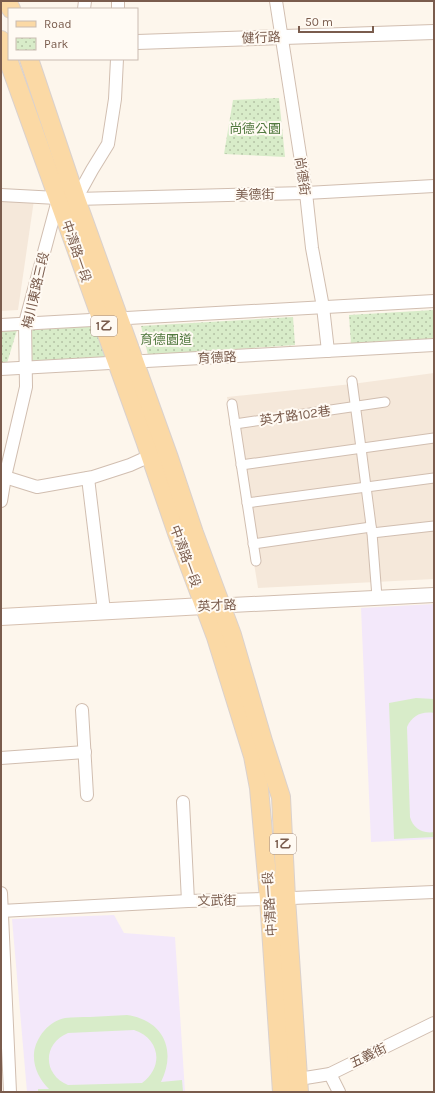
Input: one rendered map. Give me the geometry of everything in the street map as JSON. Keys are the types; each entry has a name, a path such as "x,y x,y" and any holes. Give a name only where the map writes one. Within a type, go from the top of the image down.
{"main road":[{"name":"中清路一段","path":"4,45 8,55"},
{"name":"中清路一段","path":"10,60 67,199 126,362 169,458 194,533 212,606"},
{"name":"中清路一段","path":"29,60 67,199"},
{"name":"中清路一段","path":"126,362 150,456 212,606 232,635 280,797 277,898 282,1092"},
{"name":"英才路","path":"1,617 212,606"},
{"name":"中清路一段","path":"277,898 296,1088"}],"street":[{"name":"尚德街","path":"276,1 306,193 312,248 323,307 328,351"},
{"name":"健行路","path":"138,42 434,32"},
{"name":"梅川東路三段","path":"1,501 5,477 26,387 25,323 67,199 92,170 108,144 115,99 117,60"},
{"name":"美德街","path":"1,195 67,199 306,193 434,186"},
{"path":"1,325 434,301"},
{"name":"育德路","path":"1,369 434,346"},
{"path":"352,381 371,530 377,597"},
{"name":"英才路102巷","path":"235,424 385,402"},
{"path":"232,404 256,561"},
{"path":"241,465 434,438"},
{"path":"5,477 37,487 88,478 130,465 150,456"},
{"path":"88,478 104,611"},
{"path":"247,503 434,478"},
{"path":"253,544 371,530 434,526"},
{"name":"英才路","path":"212,606 434,595"},
{"path":"82,710 87,795"},
{"path":"1,758 85,752"},
{"path":"183,802 188,901"},
{"path":"1,892 10,1092"},
{"name":"文武街","path":"2,911 188,901 434,892"},
{"name":"五義街","path":"296,1088 330,1074 434,1023"},
{"path":"330,1074 339,1092"}],"shaded area":[{"path":"34,200 18,310 1,311 1,201"},
{"path":"434,373 434,579 258,588 227,397 352,384"},
{"path":"434,604 434,839 371,842 361,608"},
{"path":"114,915 124,933 175,937 185,1092 27,1092 12,919"}],"green space":[{"name":"尚德公園","path":"279,98 285,157 224,154 233,100"},
{"path":"434,310 434,339 351,344 349,315"},
{"name":"育德園道","path":"293,317 295,345 148,355 141,326"},
{"name":"育德園道","path":"96,326 108,358 32,361 30,330"},
{"path":"17,330 7,363 1,363 1,331"},
{"path":"416,698 434,699 434,713 425,713 414,717 407,727 410,817 413,824 422,831 434,832 434,837 394,839 389,703"},
{"path":"127,1015 150,1023 164,1038 168,1059 166,1070 161,1082 182,1080 183,1092 38,1092 38,1089 49,1089 37,1072 34,1058 35,1047 40,1036 49,1026 54,1022 65,1018","holes":["134,1030 149,1039 154,1046 156,1053 154,1069 142,1083 68,1085 54,1074 50,1066 50,1051 54,1044 68,1033"]}]}
